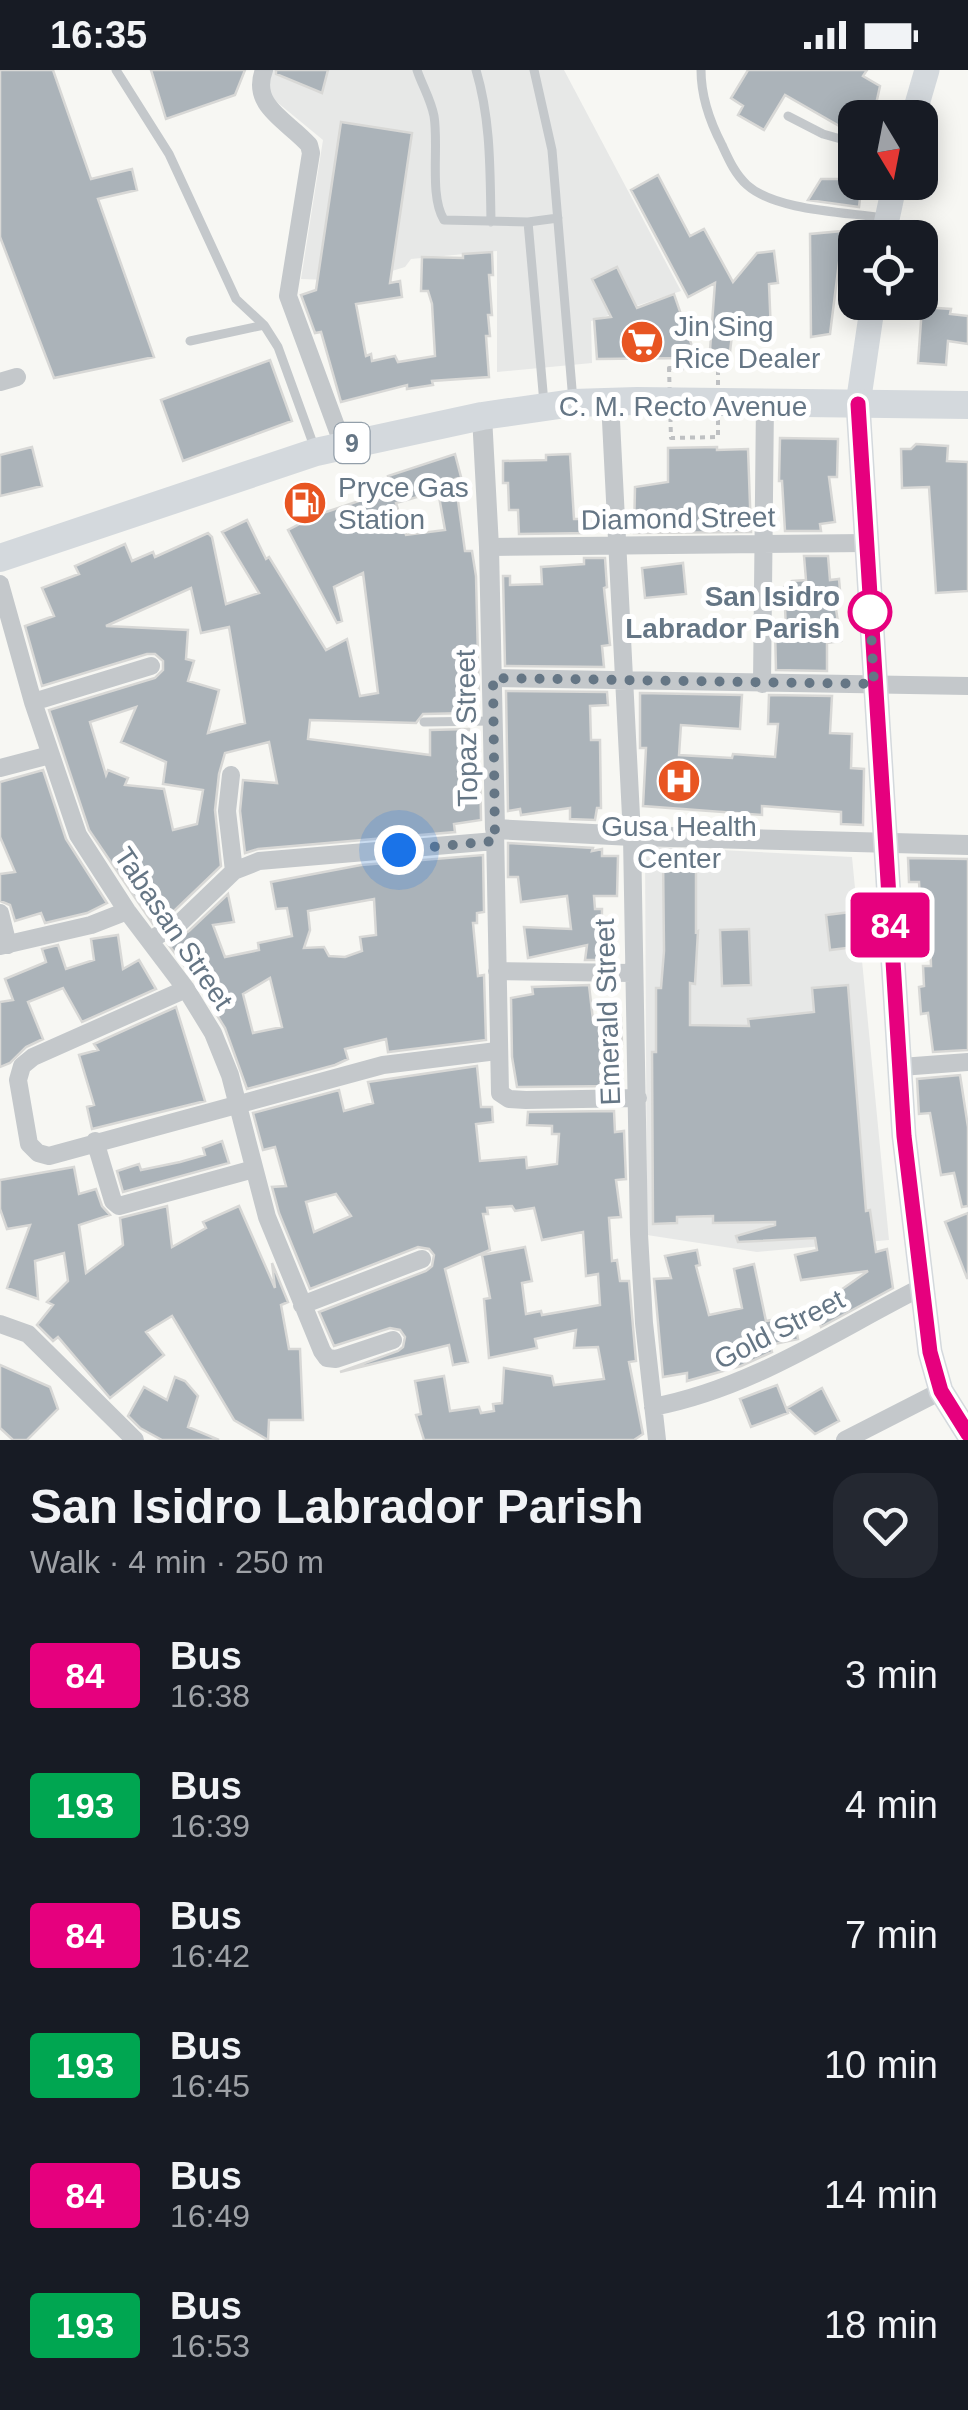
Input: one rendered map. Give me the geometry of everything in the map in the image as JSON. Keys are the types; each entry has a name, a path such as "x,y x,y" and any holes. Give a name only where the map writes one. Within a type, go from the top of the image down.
{"highway":[{"name":"C. M. Recto Avenue","path":"0,558 329,449 544,406 610,402 968,404"}],"main road":[{"path":"919,100 928,70"},
{"path":"870,320 858,404 904,1136 930,1352 941,1391 968,1434"}],"street":[{"path":"264,70 259,91 264,102 309,145 288,296 329,449"},
{"name":"Emerald Street","path":"610,402 632,836 632,973 642,1288 658,1440"},
{"path":"762,684 765,402"},
{"name":"Topaz Street","path":"482,416 490,547 498,1086 504,1097 526,1100 638,1098"},
{"name":"Diamond Street","path":"490,547 866,543"},
{"name":"Tabasan Street","path":"0,584 33,702 78,835 186,989 212,1034 238,1103 266,1217 328,1358 393,1340"},
{"path":"33,702 150,666"},
{"path":"493,678 968,686"},
{"path":"0,768 50,755"},
{"path":"231,775 228,811 234,871"},
{"path":"150,940 181,922 234,871 259,861 289,857 495,835 968,845"},
{"path":"0,913 4,946 91,925 128,911"},
{"path":"497,972 632,973"},
{"path":"186,989 22,1066 18,1080 30,1144 38,1153 49,1156 382,1064 497,1051"},
{"path":"902,1067 968,1062"},
{"path":"95,1141 113,1201 120,1206 254,1169"},
{"path":"302,1305 422,1259"},
{"name":"Gold Street","path":"653,1407 741,1382 924,1286"},
{"path":"0,1324 28,1334 134,1440"},
{"path":"844,1440 941,1391"}],"lane":[{"path":"116,70 168,154 236,298 264,325 278,347 329,449"},
{"path":"417,70 433,110 440,215 452,223 558,218"},
{"path":"476,70 489,137 491,222"},
{"path":"534,70 552,150 572,404"},
{"path":"702,70 702,89 716,134 736,174 750,188 791,204 854,220"},
{"path":"788,116 838,138"},
{"path":"528,222 544,406"},
{"path":"190,342 264,325"},
{"path":"424,722 494,721"}],"path":[{"path":"669,368 718,369"},
{"path":"671,438 718,438"}],"shaded area":[{"path":"270,70 564,70 681,291 591,321 592,363 497,372 497,251 411,259 405,267 359,281 301,279 323,140 272,98 266,82"},
{"path":"645,846 852,857 889,1240 757,1252 647,1235"}],"building":[{"path":"0,70 53,70 91,179 132,169 137,190 98,199 154,357 54,378 0,237"},
{"path":"151,70 245,70 235,95 166,119"},
{"path":"276,70 328,70 322,93 276,74"},
{"path":"748,70 867,70 863,76 880,86 877,100 838,100 838,125 785,95 764,130 738,115 743,106 731,98"},
{"path":"341,122 412,133 390,283 400,281 402,297 356,304 366,356 371,354 372,361 395,356 398,362 435,356 432,304 428,291 421,291 422,257 463,258 463,254 492,252 492,315 488,315 490,336 486,336 489,377 432,381 433,385 407,389 407,385 341,402 321,332 315,333 301,295 316,290"},
{"path":"658,175 690,236 704,229 733,282 757,253 774,251 778,283 769,284 771,333 732,335 730,352 710,350 715,283 688,297 631,190"},
{"path":"821,179 838,179 838,200 860,200 859,207 808,200"},
{"path":"838,231 838,271 830,334 811,337 810,234"},
{"name":"Jin Sing Rice Dealer","path":"617,267 637,308 674,294 693,349 688,348 689,358 597,359 594,319 611,317 592,279"},
{"path":"938,308 968,316 968,344 948,341 946,365 918,363 921,320 938,320"},
{"path":"270,360 292,421 183,461 161,400"},
{"path":"780,438 838,439 837,477 829,477 835,522 820,524 821,531 785,531 779,481"},
{"path":"916,444 948,446 947,461 968,462 968,591 936,593 929,487 902,488 901,449 911,449"},
{"path":"32,447 42,486 0,496 0,455"},
{"path":"668,448 748,449 751,532 634,533 635,487 668,482"},
{"path":"455,454 461,477 455,479 465,551 472,551 476,576 479,701 469,701 469,713 423,714 416,723 310,720 308,739 430,755 430,730 469,729 469,770 480,769 481,820 454,824 455,832 245,853 240,811 243,780 277,783 269,742 225,753 215,810 221,866 173,912 153,924 89,830 49,710 155,678 163,670 163,661 155,654 147,654 42,686 25,626 54,616 42,588 79,574 75,566 125,544 132,561 153,552 155,557 208,533 226,604 259,593 222,532 247,520 266,559 269,557 326,650 347,639 360,696 378,693 363,573 334,587 342,621 337,623 288,530 317,515 392,490 388,476","holes":["438,491 445,530 406,535 396,503","191,588 201,633 229,627 245,723 208,733 219,690 188,681 194,661 186,659 188,630 106,626","136,707 121,742 166,762 163,784 203,790 197,824 173,830 164,789 125,785 128,778 108,770 106,775 90,722"]},
{"path":"570,454 574,519 590,519 590,533 519,534 518,510 509,510 508,483 503,483 503,461 546,460 546,455"},
{"path":"804,556 828,556 830,580 839,579 841,602 835,603 841,641 827,643 827,671 776,670 775,629 786,629 784,587 792,581 806,580"},
{"path":"584,558 605,558 610,645 602,646 604,667 505,666 503,576 510,576 510,585 542,584 541,567 584,564"},
{"path":"683,563 686,594 645,598 642,568"},
{"path":"506,691 607,692 608,705 590,706 591,740 600,740 601,808 597,808 595,820 570,819 570,808 521,815 520,809 508,811"},
{"path":"640,693 742,695 740,729 681,725 679,755 732,758 733,754 775,757 778,724 768,724 769,695 832,696 830,733 852,734 851,768 864,769 863,825 841,824 841,812 762,806 762,815 643,806 646,748 640,748"},
{"path":"43,770 66,839 107,903 87,913 45,923 41,913 15,921 10,905 0,901 0,874 15,872 0,837 0,782"},
{"path":"508,843 602,849 602,856 618,856 617,896 594,896 595,909 602,909 601,960 585,960 587,945 528,958 524,927 571,929 567,896 521,902 518,877 508,877"},
{"path":"483,855 484,912 477,913 477,923 473,923 478,976 484,975 486,1040 388,1052 386,1039 345,1049 348,1059 335,1065 247,1089 225,1028 215,1012 219,1010 194,965 187,969 168,944 189,931 228,894 234,922 213,925 225,957 259,950 258,943 292,936 287,908 276,909 271,882 361,865","holes":["374,899 376,935 360,937 362,951 345,957 329,956 324,947 304,948 310,930 308,911","270,978 282,1027 253,1033 243,994"]},
{"path":"663,855 696,855 698,931 695,984 690,983 690,1025 749,1026 748,1019 814,1012 812,988 848,985 866,1211 870,1210 876,1252 887,1249 893,1288 821,1327 815,1312 832,1305 828,1299 868,1271 801,1280 795,1255 817,1250 815,1238 738,1242 736,1236 775,1222 713,1223 713,1216 677,1217 677,1223 653,1224 652,1052 656,1052 656,988 661,988 664,951"},
{"path":"908,858 968,859 968,1050 933,1052 928,1013 921,1014 919,987 924,986 923,966 931,966 929,897 920,897 919,882 909,882"},
{"path":"851,912 855,947 830,950 826,915"},
{"path":"749,929 751,985 722,986 720,930"},
{"path":"118,935 123,969 139,960 156,989 82,1022 63,988 28,1002 43,1039 0,1067 0,1002 13,1000 5,979 46,962 42,949 58,945 66,969 94,960 91,939"},
{"path":"589,985 593,1020 621,1018 622,1044 605,1046 616,1086 517,1087 511,998 533,994 532,987"},
{"path":"176,1007 205,1101 92,1129 87,1107 94,1105 79,1055 98,1050 94,1044"},
{"path":"477,1066 481,1107 492,1107 493,1122 476,1124 480,1161 526,1157 527,1168 557,1164 559,1134 552,1134 552,1126 527,1125 528,1112 614,1111 615,1132 624,1131 626,1179 616,1180 621,1217 609,1218 612,1261 617,1260 620,1281 629,1281 636,1361 629,1362 643,1434 634,1440 424,1440 416,1415 421,1414 415,1381 444,1376 450,1411 479,1407 481,1413 494,1411 493,1404 502,1403 504,1368 552,1376 554,1385 604,1379 598,1347 574,1348 576,1330 535,1339 537,1348 489,1358 484,1299 490,1298 482,1255 525,1247 532,1281 522,1283 526,1314 600,1305 598,1274 586,1276 583,1232 542,1240 534,1208 487,1208 488,1214 483,1214 490,1250 445,1269 468,1362 453,1365 449,1345 340,1372 398,1351 405,1337 400,1330 390,1328 334,1346 319,1312 426,1271 432,1266 434,1255 429,1249 418,1247 310,1289 272,1187 286,1186 275,1147 263,1150 253,1113 339,1090 344,1111 373,1103 368,1082","holes":["336,1194 351,1216 314,1232 306,1202"]},
{"path":"960,1075 968,1127 968,1206 962,1207 954,1173 941,1175 930,1113 919,1114 917,1079"},
{"path":"222,1141 229,1163 123,1192 117,1171 139,1164 141,1170 205,1155 203,1148"},
{"path":"74,1167 79,1194 96,1189 110,1215 79,1225 86,1273 123,1245 120,1218 167,1206 172,1247 206,1228 203,1222 239,1206 275,1288 272,1263 288,1302 281,1305 289,1349 300,1349 303,1420 269,1420 268,1440 234,1420 172,1316 146,1332 164,1355 110,1398 58,1337 53,1341 37,1325 53,1305 47,1302 68,1281 64,1253 35,1261 38,1299 7,1288 30,1225 7,1229 0,1209 0,1180"},
{"path":"968,1213 968,1278 967,1278 945,1222"},
{"path":"697,1250 700,1265 696,1266 709,1315 742,1308 734,1269 754,1264 766,1321 794,1316 798,1339 770,1345 772,1352 741,1366 687,1381 687,1373 663,1377 654,1279 671,1278 665,1256"},
{"path":"0,1365 50,1387 58,1409 27,1440 13,1440 0,1428"},
{"path":"175,1377 185,1381 198,1396 188,1427 219,1440 162,1440 128,1416 144,1387 167,1400"},
{"path":"777,1385 788,1413 751,1427 740,1399"},
{"path":"822,1388 839,1421 815,1434 787,1408"}],"bus line":[{"name":"84","path":"858,404 904,1136 934,1373 968,1434"}],"place":[{"name":"Jin Sing Rice Dealer","path":"642,342"},
{"name":"Pryce Gas Station","path":"305,503"},
{"name":"San Isidro Labrador Parish","path":"870,612"},
{"name":"Gusa Health Center","path":"679,781"}],"route":[{"path":"399,850 495,841 493,678 874,684 870,612"}]}
